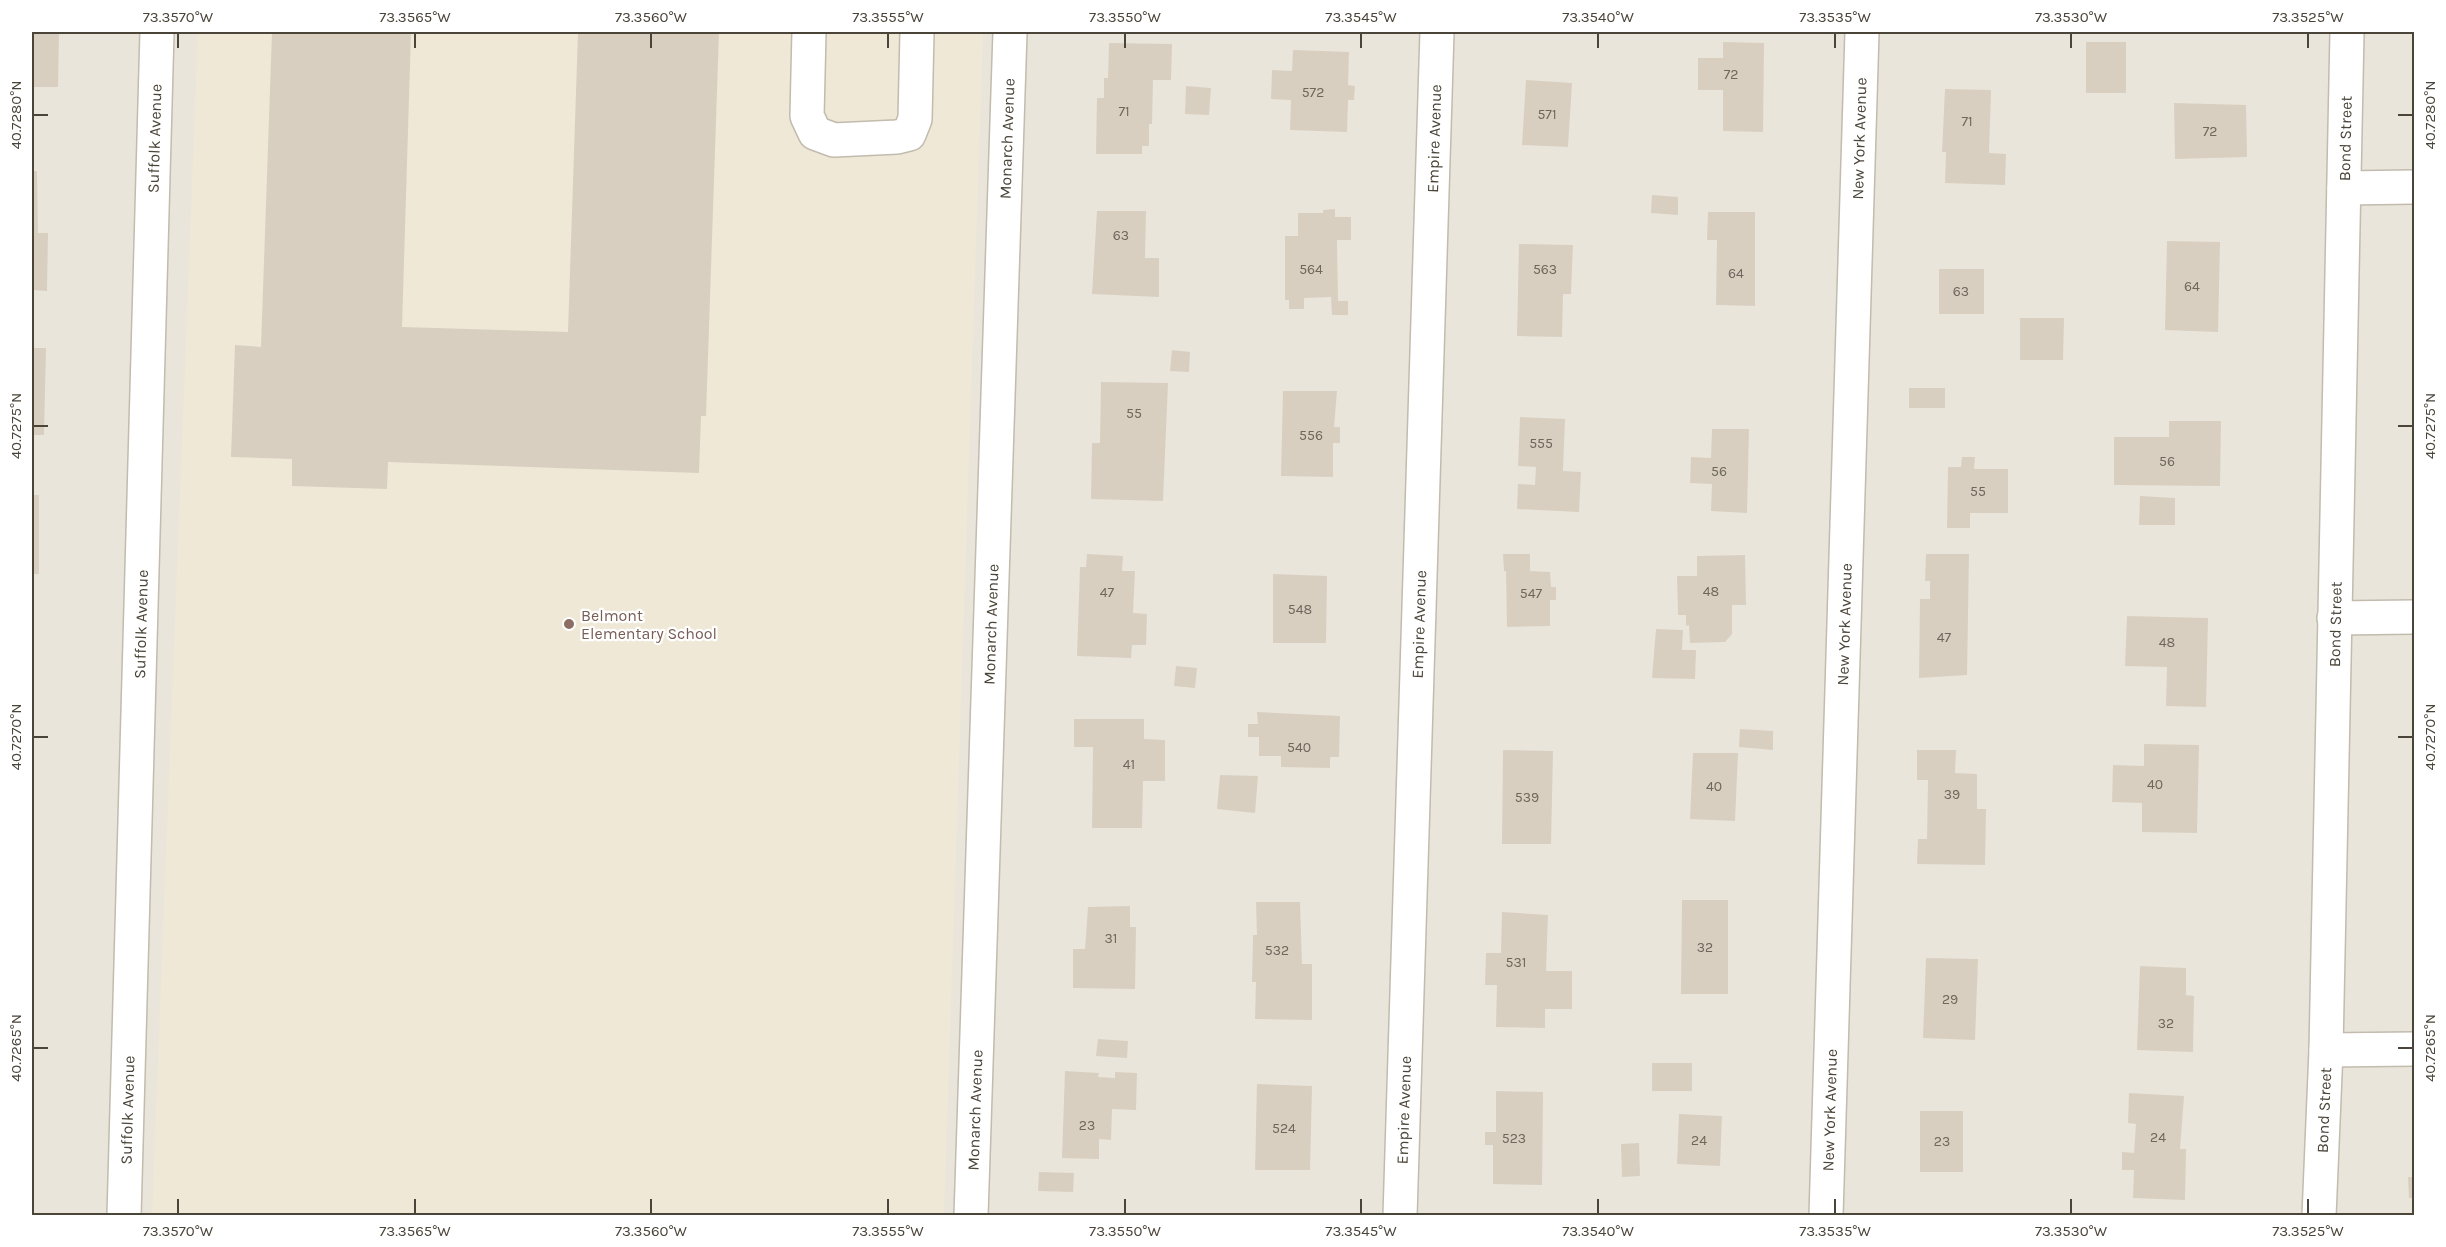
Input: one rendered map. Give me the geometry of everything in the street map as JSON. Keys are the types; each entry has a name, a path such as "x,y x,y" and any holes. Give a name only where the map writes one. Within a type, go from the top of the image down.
{"street":[{"name":"Suffolk Avenue","path":"124,1215 157,32"},
{"path":"808,32 807,116 815,132 834,140 897,138 909,134 915,119 916,32"},
{"name":"Monarch Avenue","path":"971,1215 1010,32"},
{"name":"Empire Avenue","path":"1400,1215 1437,32"},
{"name":"New York Avenue","path":"1826,1215 1862,32"},
{"name":"Bond Street","path":"2319,1215 2326,1050 2347,32"},
{"path":"2344,188 2415,187"},
{"path":"2334,618 2415,617"},
{"path":"2326,1050 2415,1049"}],"shaded area":[{"path":"32,32 2414,32 2414,1215 32,1215"},
{"name":"Belmont Elementary School","path":"198,32 983,32 944,1215 152,1216"}],"building":[{"path":"32,32 59,32 58,87 32,87"},
{"path":"272,32 411,32 402,327 568,332 578,32 719,32 706,416 701,416 699,473 388,462 387,489 292,486 292,459 231,457 235,345 261,347"},
{"path":"1723,42 1764,43 1763,132 1723,131 1723,90 1698,90 1698,58 1723,58"},
{"path":"2086,42 2126,42 2126,93 2086,93"},
{"path":"1109,43 1172,44 1171,80 1153,80 1149,146 1142,146 1142,154 1096,154 1097,98 1104,98 1104,78 1108,78"},
{"path":"1293,50 1349,52 1348,85 1355,86 1354,100 1348,100 1347,132 1290,130 1291,100 1271,99 1272,70 1292,71"},
{"path":"1526,80 1572,83 1568,147 1522,145"},
{"path":"1186,86 1211,88 1209,115 1185,114"},
{"path":"1945,89 1991,90 1989,153 2006,154 2005,185 1945,183 1946,152 1942,152"},
{"path":"2174,103 2246,105 2247,157 2175,159"},
{"path":"32,171 37,171 38,233 48,233 47,291 32,290"},
{"path":"1652,195 1678,197 1678,215 1651,213"},
{"path":"1335,209 1335,217 1351,217 1351,240 1337,240 1338,301 1348,301 1348,315 1332,315 1331,297 1304,298 1304,309 1289,309 1289,300 1285,300 1285,236 1298,236 1298,213 1323,213 1323,210"},
{"path":"1097,211 1146,211 1145,258 1159,258 1159,297 1092,294"},
{"path":"1708,212 1755,212 1755,306 1716,305 1717,240 1707,240"},
{"path":"2167,241 2220,242 2218,332 2165,330"},
{"path":"1519,244 1573,245 1571,294 1563,294 1562,337 1517,336"},
{"path":"1939,269 1984,269 1984,314 1939,314"},
{"path":"2020,318 2064,318 2063,360 2020,360"},
{"path":"32,348 46,348 44,435 32,435"},
{"path":"1172,350 1190,352 1189,372 1170,371"},
{"path":"1101,382 1168,383 1163,501 1091,499 1092,443 1100,443"},
{"path":"1909,388 1945,388 1945,408 1909,408"},
{"path":"1283,391 1337,391 1334,427 1340,427 1340,443 1333,443 1333,477 1281,476"},
{"path":"1520,417 1565,419 1563,471 1581,472 1579,512 1517,509 1518,484 1535,485 1536,467 1518,466"},
{"path":"2169,421 2221,421 2220,486 2114,485 2114,437 2169,437"},
{"path":"1712,429 1749,429 1747,513 1711,511 1712,484 1690,483 1691,457 1711,458"},
{"path":"1962,457 1975,457 1974,469 2008,469 2008,513 1970,513 1970,528 1947,528 1948,467 1961,467"},
{"path":"32,495 39,495 39,574 32,574"},
{"path":"2140,496 2175,498 2175,525 2139,525"},
{"path":"1087,554 1123,556 1122,571 1135,571 1133,613 1147,614 1146,645 1132,645 1131,658 1077,656 1080,567 1086,567"},
{"path":"1503,554 1530,554 1530,571 1550,572 1551,587 1556,587 1556,600 1550,600 1550,626 1507,627 1506,571 1504,571"},
{"path":"1926,554 1969,554 1967,675 1919,678 1920,599 1930,599 1930,581 1925,581"},
{"path":"1745,555 1746,605 1732,605 1732,634 1725,642 1690,643 1686,615 1678,615 1677,576 1697,576 1697,556"},
{"path":"1273,574 1327,576 1326,643 1273,643"},
{"path":"2127,616 2208,618 2206,707 2166,706 2167,667 2125,666"},
{"path":"1656,629 1683,630 1682,650 1696,650 1695,679 1652,678"},
{"path":"1176,666 1197,668 1195,688 1174,686"},
{"path":"1257,712 1340,716 1339,757 1330,757 1330,768 1281,767 1281,756 1259,756 1259,737 1248,737 1248,724 1258,724"},
{"path":"1074,719 1144,719 1144,739 1165,740 1165,781 1143,781 1142,828 1092,828 1093,747 1074,747"},
{"path":"1740,729 1773,731 1773,750 1739,747"},
{"path":"2144,744 2199,745 2197,833 2142,832 2142,803 2112,802 2113,765 2144,766"},
{"path":"1503,750 1553,751 1551,844 1502,844"},
{"path":"1917,750 1956,750 1955,773 1977,774 1977,809 1986,809 1985,865 1917,864 1918,839 1927,839 1928,780 1917,780"},
{"path":"1693,753 1738,753 1735,821 1690,819"},
{"path":"1220,775 1258,776 1255,813 1217,809"},
{"path":"1682,900 1728,900 1728,994 1681,994"},
{"path":"1256,902 1300,902 1302,964 1312,964 1312,1020 1255,1019 1256,982 1252,982 1253,935 1257,935"},
{"path":"1130,906 1130,927 1136,927 1135,989 1073,988 1073,949 1085,949 1088,907"},
{"path":"1502,912 1548,915 1546,971 1572,971 1572,1009 1545,1009 1545,1028 1496,1027 1497,985 1485,985 1486,953 1501,953"},
{"path":"1926,958 1978,959 1975,1040 1923,1038"},
{"path":"2140,966 2186,968 2186,995 2194,996 2193,1052 2137,1050"},
{"path":"1098,1039 1128,1041 1127,1058 1096,1056"},
{"path":"1652,1063 1692,1063 1692,1091 1652,1091"},
{"path":"1065,1071 1099,1073 1098,1077 1115,1078 1115,1072 1137,1073 1136,1110 1112,1109 1111,1140 1099,1139 1099,1159 1062,1158"},
{"path":"1257,1084 1312,1086 1310,1170 1255,1170"},
{"path":"1496,1091 1543,1092 1542,1185 1493,1184 1493,1145 1485,1145 1485,1132 1496,1132"},
{"path":"2129,1093 2184,1096 2180,1149 2186,1149 2185,1200 2133,1198 2134,1170 2122,1170 2122,1152 2134,1153 2136,1124 2128,1123"},
{"path":"1920,1111 1963,1111 1963,1172 1920,1172"},
{"path":"1679,1114 1722,1116 1720,1166 1677,1164"},
{"path":"1639,1143 1640,1176 1622,1177 1621,1144"},
{"path":"1039,1172 1074,1173 1073,1192 1038,1191"},
{"path":"2408,1177 2414,1177 2414,1198 2409,1198"}],"place":[{"name":"Belmont Elementary School","path":"569,624"}]}
